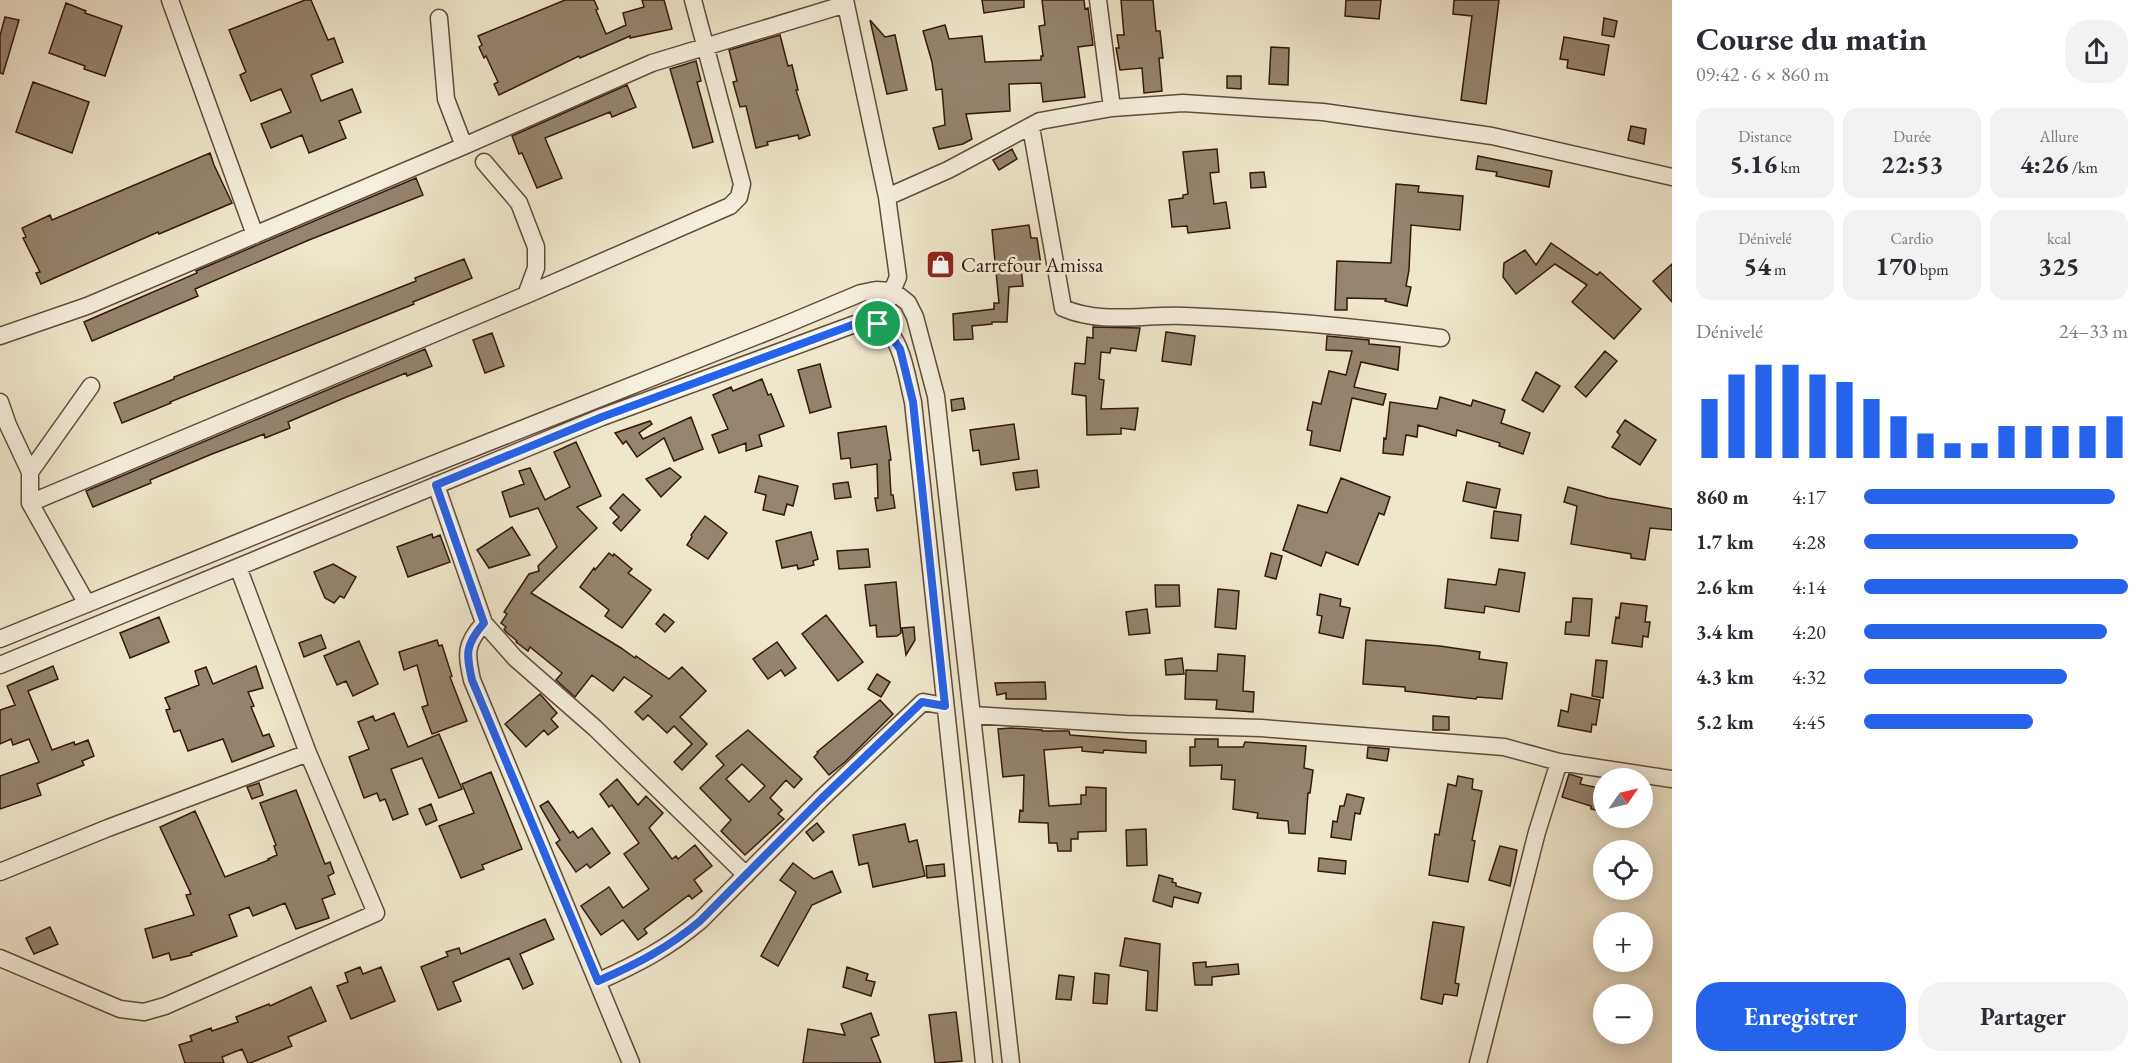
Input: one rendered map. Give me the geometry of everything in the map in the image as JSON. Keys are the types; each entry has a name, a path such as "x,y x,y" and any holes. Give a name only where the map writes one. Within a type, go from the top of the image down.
{"street":[{"path":"170,0 255,235"},
{"path":"30,503 526,295 730,206 739,197 742,184 693,0"},
{"path":"1098,0 1112,108"},
{"path":"0,336 87,306 464,146 652,63 846,2 887,197 898,277 878,324"},
{"path":"440,18 446,99 464,146"},
{"path":"887,197 948,170 1040,122 1112,108 1183,103 1323,112 1492,136 1672,177"},
{"path":"1031,127 1063,308 1072,312 1108,318 1183,316 1317,323 1441,338"},
{"path":"484,162 519,203 536,247 536,268 526,295"},
{"path":"0,639 861,293 876,290 893,291 908,303 915,317 936,396 1011,1063"},
{"path":"0,665 602,417 855,324 872,322 878,324 889,333 900,349 913,402 984,1063"},
{"path":"30,472 91,386"},
{"path":"0,402 30,472 30,503 87,604"},
{"path":"436,485 484,623 514,658 595,728 746,875"},
{"path":"0,958 120,1008 144,1012 165,1006 376,913 308,753 238,567"},
{"path":"484,623 470,641 466,656 472,680 631,1063"},
{"path":"598,981 644,961 681,937 700,921 922,702 945,706"},
{"path":"973,715 1126,724 1261,728 1504,747 1559,762 1672,779"},
{"path":"0,872 108,828 308,753"},
{"path":"1478,1063 1537,832 1559,762"}],"building":[{"path":"305,0 311,0 328,40 334,38 343,62 311,75 321,101 352,89 361,112 339,121 346,138 309,153 302,135 271,148 261,124 291,112 281,89 251,101 240,75 246,72 229,30"},
{"path":"565,0 594,0 606,34 626,25 623,13 644,7 642,0 664,0 672,29 630,38 630,36 580,58 579,56 499,95 494,84 498,82 486,56 484,58 479,47 482,45 478,36"},
{"path":"982,0 1024,0 1024,7 984,13"},
{"path":"1042,0 1084,0 1085,9 1088,8 1093,45 1078,47 1085,97 1043,102 1041,83 1009,84 1010,111 966,114 972,139 963,144 939,149 933,128 945,125 942,89 936,90 932,62 923,31 945,25 949,39 982,36 985,62 1041,60 1043,56 1039,26 1045,25"},
{"path":"1121,0 1153,0 1156,31 1160,31 1163,58 1159,58 1162,91 1144,93 1142,68 1120,70 1116,48 1119,48 1117,35 1124,35"},
{"path":"1346,0 1381,0 1379,19 1345,16"},
{"path":"1454,0 1499,0 1486,104 1461,100 1472,16 1453,14"},
{"path":"66,3 86,11 85,13 122,26 105,76 49,53"},
{"path":"5,17 19,20 3,74 0,73 0,36"},
{"path":"1604,18 1617,21 1614,37 1602,35"},
{"path":"870,20 885,37 895,35 907,90 887,94"},
{"path":"780,35 788,66 792,65 798,90 796,90 810,135 799,139 798,135 767,142 768,145 756,148 746,106 740,107 733,82 737,81 729,50"},
{"path":"1564,37 1609,45 1604,75 1567,68 1568,60 1560,59"},
{"path":"1271,47 1289,48 1288,85 1269,84"},
{"path":"696,61 701,81 697,82 713,142 693,148 670,69"},
{"path":"1227,76 1241,76 1241,89 1227,88"},
{"path":"33,82 89,102 72,153 16,132"},
{"path":"627,85 636,107 612,117 610,112 545,138 562,178 537,188 512,136"},
{"path":"1631,126 1646,129 1644,144 1628,140"},
{"path":"1012,149 1017,159 999,170 993,160"},
{"path":"1217,149 1219,172 1210,173 1214,204 1226,202 1230,228 1188,233 1187,226 1172,227 1169,200 1183,198 1183,195 1188,194 1183,152"},
{"path":"210,153 232,203 159,234 158,232 41,284 36,273 40,272 23,238 26,237 22,228 50,215 52,220"},
{"path":"1478,156 1552,171 1549,187 1496,176 1497,172 1476,169"},
{"path":"1264,172 1266,187 1251,188 1250,173"},
{"path":"416,178 423,195 309,240 195,289 198,296 92,341 84,322 197,273 196,271"},
{"path":"1396,184 1419,186 1418,192 1463,196 1460,230 1411,225 1406,286 1411,287 1407,306 1385,301 1386,299 1347,298 1347,310 1335,310 1337,261 1391,263"},
{"path":"1029,225 1031,238 1037,238 1041,265 1021,267 1023,286 1009,287 1007,322 972,326 973,339 954,340 953,314 994,309 994,303 999,303 992,230"},
{"path":"1551,243 1597,275 1600,272 1641,309 1614,339 1572,302 1587,285 1555,264 1516,294 1503,277 1504,263 1525,250 1536,265"},
{"path":"464,259 472,278 413,302 414,304 122,423 114,403 416,281 415,278"},
{"path":"1672,264 1672,302 1653,281"},
{"path":"1093,327 1140,328 1136,351 1111,348 1110,353 1101,352 1099,379 1104,380 1101,409 1138,408 1135,430 1121,428 1121,434 1087,435 1086,396 1072,394 1075,363 1085,364 1087,337 1093,338"},
{"path":"1166,332 1195,336 1191,365 1162,361"},
{"path":"492,333 504,366 485,373 473,340"},
{"path":"1327,336 1369,340 1369,344 1400,347 1398,370 1361,362 1354,387 1386,394 1383,405 1352,398 1340,451 1310,445 1312,431 1307,430 1313,402 1321,404 1329,371 1346,375 1352,351 1326,350"},
{"path":"425,349 432,366 407,376 406,373 344,398 288,422 290,428 265,438 264,434 212,454 93,507 86,491"},
{"path":"1605,351 1617,361 1586,397 1575,387"},
{"path":"820,364 831,407 810,413 798,370"},
{"path":"1536,372 1560,386 1543,412 1522,400"},
{"path":"762,379 784,426 759,435 762,446 746,451 746,443 719,453 712,435 728,429 713,395 731,387 733,391"},
{"path":"1440,397 1471,406 1473,400 1505,410 1501,423 1530,433 1523,454 1499,446 1500,443 1457,430 1456,436 1418,425 1417,437 1406,435 1403,455 1383,453 1390,402 1437,409"},
{"path":"963,398 965,409 952,411 951,400"},
{"path":"691,417 703,449 674,461 664,438 637,457 626,441 623,444 615,433 650,421 652,424 639,433 643,439"},
{"path":"1625,420 1656,440 1640,465 1612,447 1620,435 1617,432"},
{"path":"1014,424 1019,459 981,465 979,450 973,451 970,430"},
{"path":"886,426 891,460 889,460 891,495 893,495 895,508 877,511 875,498 878,498 877,464 851,468 850,458 841,459 838,433"},
{"path":"576,442 601,496 577,507 597,528 531,593 635,658 636,656 669,679 682,667 706,691 680,717 707,744 682,770 674,762 692,744 674,726 667,733 648,715 643,720 635,712 652,696 624,677 613,691 592,675 575,697 556,680 562,673 530,647 528,651 516,642 501,623 507,614 504,612 529,574 539,571 538,566 557,547 538,508 510,517 502,492 524,484 519,471 530,468 545,500 570,487 554,452"},
{"path":"670,468 681,477 661,497 646,479"},
{"path":"1037,470 1039,487 1016,490 1013,473"},
{"path":"759,476 798,486 793,506 787,504 784,515 763,510 766,495 755,492"},
{"path":"1341,478 1390,497 1384,515 1379,513 1358,565 1326,552 1321,566 1283,550 1298,505 1327,513"},
{"path":"848,482 851,497 835,499 833,484"},
{"path":"1467,482 1500,489 1496,508 1463,501"},
{"path":"1568,487 1608,498 1672,509 1672,530 1650,528 1645,560 1631,558 1631,554 1571,544 1577,506 1564,502"},
{"path":"623,494 640,510 621,531 613,523 619,517 610,508"},
{"path":"1494,511 1521,515 1518,541 1491,538"},
{"path":"705,516 727,533 708,559 687,545 691,535"},
{"path":"512,527 530,555 489,568 477,550"},
{"path":"811,532 818,559 813,561 814,565 798,569 797,565 782,568 776,541"},
{"path":"432,534 433,538 440,535 450,562 408,577 397,547"},
{"path":"868,549 870,567 839,569 837,551"},
{"path":"609,553 613,556 614,554 632,569 628,573 651,590 622,628 605,616 609,610 580,587"},
{"path":"1271,553 1282,556 1276,579 1265,576"},
{"path":"333,564 356,577 344,598 340,596 334,603 325,598 314,572"},
{"path":"1499,569 1525,573 1519,612 1485,606 1484,613 1445,608 1448,579 1496,585"},
{"path":"896,582 901,633 897,636 877,637 876,625 870,626 865,585"},
{"path":"1155,585 1179,585 1180,606 1156,607"},
{"path":"1218,589 1239,591 1236,629 1215,627"},
{"path":"1320,594 1341,599 1340,606 1350,608 1343,638 1319,633 1322,616 1317,615"},
{"path":"1573,598 1592,599 1589,636 1565,634 1566,622 1571,622"},
{"path":"1621,603 1647,606 1645,622 1650,622 1648,637 1643,636 1642,647 1612,643 1616,617 1619,618"},
{"path":"1147,609 1150,633 1129,635 1126,612"},
{"path":"664,614 674,622 665,632 656,624"},
{"path":"826,615 863,662 838,681 802,634"},
{"path":"159,617 169,642 130,658 120,633"},
{"path":"914,627 915,640 906,655 902,628"},
{"path":"321,635 326,648 304,657 299,643"},
{"path":"437,640 439,646 442,645 452,676 450,677 467,721 432,734 422,707 428,705 417,665 404,670 399,652"},
{"path":"1366,640 1480,652 1479,659 1507,663 1502,699 1477,697 1476,699 1405,691 1405,687 1363,684"},
{"path":"359,641 378,684 353,696 346,681 337,685 324,656"},
{"path":"777,642 796,668 785,676 781,670 768,679 753,659"},
{"path":"1218,654 1245,656 1243,691 1254,692 1253,712 1216,709 1217,700 1185,699 1186,670 1217,671"},
{"path":"1182,658 1184,674 1166,675 1165,660"},
{"path":"1596,660 1607,661 1603,698 1592,696"},
{"path":"53,666 58,679 28,691 52,750 74,742 75,745 88,740 94,756 82,761 84,765 37,784 41,795 0,809 0,776 39,762 29,739 13,745 11,739 0,744 0,710 15,705 7,686"},
{"path":"256,666 263,688 248,692 254,706 251,707 263,736 269,734 274,746 232,762 223,739 188,751 180,730 174,732 166,710 170,709 165,698 199,685 195,671 206,667 213,684"},
{"path":"877,674 890,682 881,697 868,689"},
{"path":"1045,682 1046,699 1006,699 1006,693 997,695 995,683"},
{"path":"540,694 557,713 551,719 558,727 548,735 544,730 526,747 505,724"},
{"path":"1571,694 1600,700 1596,725 1592,724 1591,732 1558,726 1561,710 1568,712"},
{"path":"880,700 893,714 829,775 814,757 817,752"},
{"path":"394,713 408,747 439,734 462,789 439,798 422,758 391,769 408,814 393,820 385,799 380,801 377,793 364,798 349,757 369,749 358,722 373,716 375,721"},
{"path":"1433,716 1449,717 1449,730 1433,730"},
{"path":"998,729 1069,731 1070,735 1146,741 1146,753 1104,750 1103,753 1082,751 1082,747 1044,750 1049,806 1081,804 1081,795 1086,795 1086,787 1106,788 1106,831 1078,832 1078,839 1071,839 1071,851 1058,851 1057,843 1049,843 1048,823 1019,822 1020,810 1023,811 1024,775 1003,777"},
{"path":"748,730 802,779 794,788 786,780 770,798 782,810 778,814 784,819 745,855 721,831 731,820 700,788 724,765 716,756","holes":["742,764 765,786 749,802 726,779"]},
{"path":"1195,739 1218,739 1218,747 1243,747 1245,742 1306,746 1304,768 1313,770 1310,793 1308,793 1305,834 1289,833 1288,821 1257,818 1258,813 1233,809 1235,780 1221,779 1222,765 1190,766 1190,747 1195,747"},
{"path":"1368,747 1389,749 1387,761 1367,758"},
{"path":"491,772 522,849 482,865 484,869 461,878 439,826 474,813 462,784"},
{"path":"1569,774 1582,778 1580,784 1593,787 1593,809 1591,806 1562,797"},
{"path":"1458,776 1473,779 1472,789 1482,791 1472,840 1475,841 1468,882 1429,875 1435,834 1439,835 1448,784 1456,786"},
{"path":"617,779 638,805 646,796 663,813 649,828 672,859 676,856 678,859 695,845 712,866 694,880 702,891 692,899 689,895 644,929 647,933 638,940 623,920 601,935 581,906 609,887 623,908 649,889 624,854 639,843 612,805 609,807 600,794"},
{"path":"259,783 263,795 252,799 247,787"},
{"path":"296,790 325,864 330,862 334,873 328,876 335,894 322,899 329,918 296,929 285,903 253,916 249,907 229,915 237,936 191,953 192,955 171,960 169,953 153,958 145,929 194,915 186,895 191,894 160,827 195,811 225,877 277,855 274,846 276,845 260,803"},
{"path":"1347,794 1364,798 1360,814 1355,813 1351,840 1331,837 1333,821 1337,822 1340,806 1344,806"},
{"path":"548,801 570,833 573,831 578,838 592,828 610,853 590,868 587,864 576,872 556,843 560,840 540,806"},
{"path":"431,804 437,820 426,825 419,809"},
{"path":"817,823 824,832 813,841 806,832"},
{"path":"905,824 909,842 917,840 925,876 873,887 868,863 859,865 853,835"},
{"path":"1146,829 1147,865 1127,866 1126,830"},
{"path":"1500,846 1517,850 1510,886 1489,880"},
{"path":"1319,858 1346,861 1345,874 1318,871"},
{"path":"793,863 814,879 832,871 841,892 812,905 778,966 761,956 796,892 780,880"},
{"path":"944,864 945,876 927,878 926,866"},
{"path":"1159,875 1173,879 1172,882 1176,883 1176,886 1201,893 1198,903 1174,897 1172,907 1153,901"},
{"path":"545,919 554,939 520,954 533,984 523,989 509,958 453,982 461,1001 438,1010 421,967 448,956 446,952 459,948 461,954"},
{"path":"1433,922 1464,927 1455,983 1459,984 1457,996 1444,994 1442,1004 1421,999"},
{"path":"50,927 58,944 34,954 26,938"},
{"path":"1125,938 1160,944 1157,1011 1146,1010 1148,971 1120,966"},
{"path":"1206,962 1206,967 1238,964 1239,974 1212,977 1212,985 1195,985 1193,963"},
{"path":"360,967 363,974 381,967 395,1001 351,1019 337,986 348,982 345,973"},
{"path":"847,967 868,974 866,980 875,982 871,996 843,987"},
{"path":"1095,973 1109,975 1107,1004 1093,1003"},
{"path":"1059,975 1074,977 1071,1000 1056,999"},
{"path":"311,987 326,1021 288,1037 292,1046 250,1063 242,1049 222,1057 224,1063 185,1063 179,1045 192,1041 190,1036 238,1022 236,1017 269,1004 270,1006"},
{"path":"956,1012 962,1061 935,1063 929,1015"},
{"path":"871,1013 879,1035 871,1038 881,1063 803,1063 808,1029 845,1035 841,1024"}],"place":[{"name":"Carrefour Amissa","path":"940,265"}],"route":[{"path":"872,322 878,324 889,333 900,349 913,402 945,706 922,702 821,799 700,921 681,937 644,961 598,981 472,680 466,656 470,641 484,623 436,485 602,417 855,324 872,322"}]}
